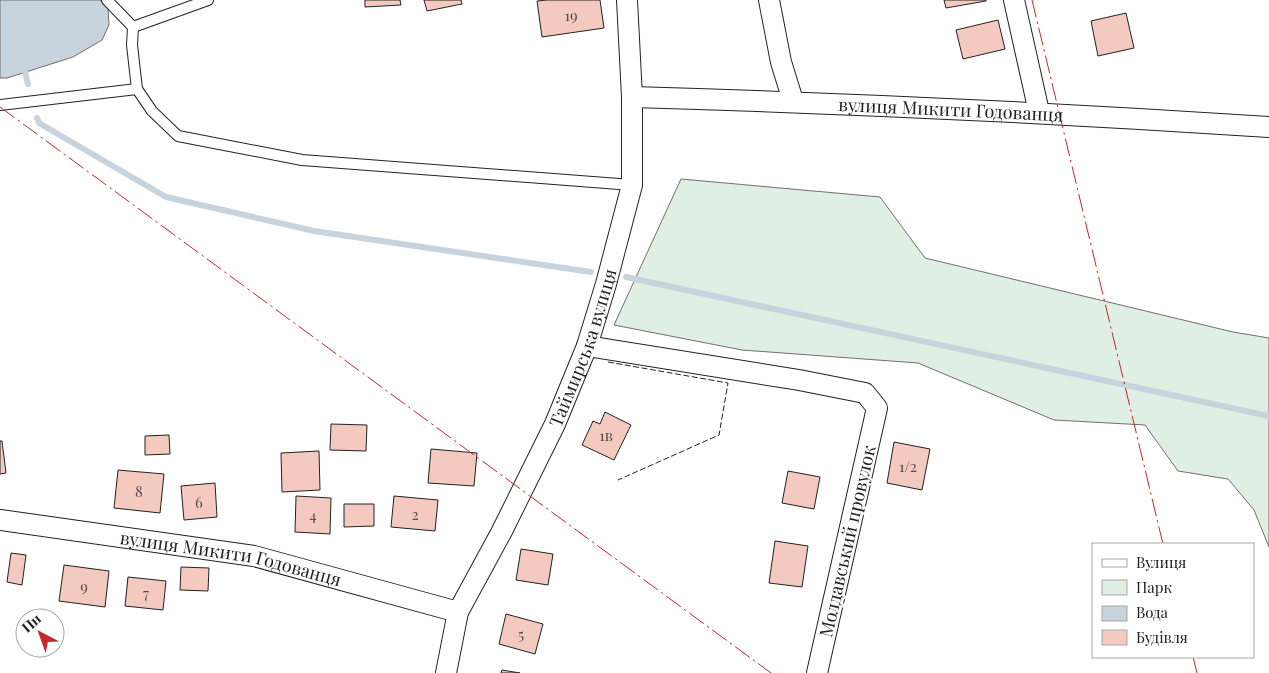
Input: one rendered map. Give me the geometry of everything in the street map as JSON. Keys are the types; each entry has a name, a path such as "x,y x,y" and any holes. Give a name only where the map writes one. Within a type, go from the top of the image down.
{"street":[{"name":"Таймирська вулиця","path":"446,673 458,612 502,531 555,424 587,346 606,284 632,185 632,98 627,0"},
{"path":"769,0 781,62 793,102"},
{"path":"1014,0 1039,112"},
{"name":"вулиця Микити Годованця","path":"632,98 793,102 1039,112 1269,126"},
{"name":"Молдавський провулок","path":"587,346 799,380 865,393 876,408 817,673"},
{"name":"вулиця Микити Годованця","path":"0,520 254,556 458,612"}],"lane":[{"path":"107,0 133,27 132,45 137,89 152,111 178,136 302,160 632,185"},
{"path":"133,27 208,0"},
{"path":"0,105 137,89"}],"green space":[{"path":"681,179 880,197 925,258 1233,332 1269,338 1269,547 1254,510 1228,479 1178,471 1145,425 1054,420 918,363 742,350 614,325"}],"water":[{"path":"0,0 100,0 108,9 109,25 102,40 73,57 7,78 0,78"}],"building":[{"path":"365,0 400,0 401,5 365,7"},
{"path":"424,0 461,0 462,4 427,11"},
{"path":"600,0 604,28 542,37 537,1"},
{"path":"944,0 986,0 986,1 946,8"},
{"path":"1126,13 1134,48 1098,56 1091,21"},
{"path":"998,20 1005,49 963,59 956,30"},
{"path":"605,412 631,425 614,460 582,445 593,421 600,424"},
{"path":"331,424 367,425 366,451 330,450"},
{"path":"169,435 170,454 145,455 145,436"},
{"path":"0,441 2,441 6,473 0,474"},
{"path":"894,442 930,449 922,490 887,483"},
{"path":"431,449 477,453 474,486 428,483"},
{"path":"319,451 320,490 282,492 281,453"},
{"path":"118,470 164,474 160,513 114,508"},
{"path":"788,471 820,477 814,509 782,503"},
{"path":"215,483 217,517 184,520 181,486"},
{"path":"296,496 331,498 330,534 295,532"},
{"path":"394,496 438,500 435,531 391,527"},
{"path":"344,504 374,504 374,526 344,527"},
{"path":"775,541 808,546 802,587 769,583"},
{"path":"521,549 553,554 548,585 516,580"},
{"path":"11,553 26,555 22,585 7,582"},
{"path":"64,565 109,571 105,607 59,601"},
{"path":"181,567 209,568 208,591 180,590"},
{"path":"128,577 166,581 163,610 125,606"},
{"path":"506,614 543,624 535,654 499,644"},
{"path":"502,670 520,673 501,673"}],"waterway":[{"path":"25,72 28,84"},
{"path":"37,118 39,123 166,197 314,231 591,272"},
{"path":"626,277 1269,416"}],"fence":[{"path":"608,362 728,383 719,435 618,480"}],"power":[{"path":"1032,0 1163,543"},
{"path":"0,107 771,673"},
{"path":"1193,658 1197,673"}]}
